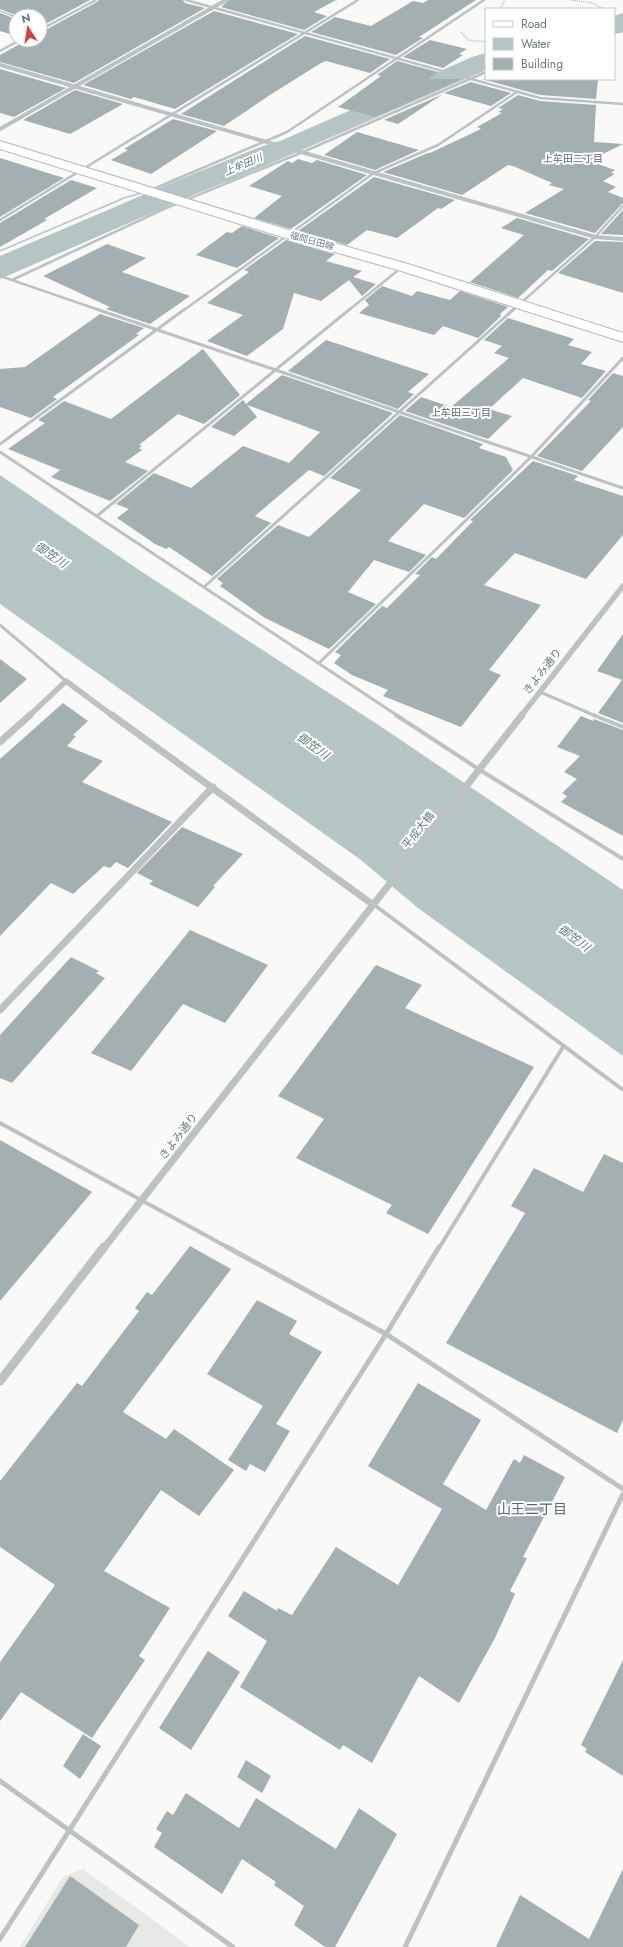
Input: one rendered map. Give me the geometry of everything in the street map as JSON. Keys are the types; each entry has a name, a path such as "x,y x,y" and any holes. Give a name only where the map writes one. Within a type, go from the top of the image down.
{"main road":[{"name":"福岡日田線","path":"0,145 287,234 403,267 623,338"}],"street":[{"path":"48,26 96,0"},
{"path":"186,0 540,98 623,104"},
{"path":"0,128 226,0"},
{"path":"0,220 170,114 358,0"},
{"path":"152,192 288,132 484,0"},
{"path":"0,65 595,237 623,240"},
{"path":"12,280 181,201 300,152 468,78 485,72"},
{"path":"0,444 287,234 374,173 438,145 516,92"},
{"path":"204,587 398,411 595,237 623,206"},
{"path":"97,516 275,369 403,267"},
{"path":"0,276 623,488"},
{"path":"319,663 532,456 623,358"},
{"path":"0,452 480,770 623,859"},
{"name":"きよみ通り","path":"480,770 623,586"},
{"path":"0,625 66,680 623,1090"},
{"path":"0,742 66,680"},
{"path":"540,692 623,727"},
{"name":"平成大橋","path":"372,904 480,770"},
{"path":"0,1010 213,787"},
{"name":"きよみ通り","path":"0,1381 143,1200 372,904"},
{"path":"0,1939 386,1334 563,1047"},
{"path":"0,1123 386,1334 623,1489"},
{"path":"405,1947 623,1494"},
{"path":"0,1781 68,1831 233,1947"}],"lane":[{"path":"0,251 124,198 152,192"}],"path":[{"path":"571,0 593,3 601,8"},
{"path":"464,28 460,30 462,36 469,40 485,42"}],"shaded area":[{"path":"83,1869 190,1947 20,1947 63,1877"}],"water":[{"path":"623,13 623,30 615,32 615,16"},
{"name":"上牟田川","path":"485,53 485,70 0,279 0,256 171,183 260,147 280,141 472,57"},
{"name":"御笠川","path":"0,475 139,570 380,726 623,890 623,1056 418,908 361,860 0,604"}],"building":[{"path":"0,0 90,0 48,23 48,8 8,8 8,12 0,9"},
{"path":"99,0 183,0 185,3 205,8 74,83 0,62 0,55 13,48 48,48 48,29"},
{"path":"229,0 336,0 314,12 327,16 304,30 221,7"},
{"path":"428,0 476,0 419,37 423,38 396,55 311,32 335,17 371,26 413,1 423,3"},
{"path":"214,11 298,34 175,109 134,97 131,99 83,85"},
{"path":"0,13 8,16 8,34 0,31"},
{"path":"305,36 390,59 370,73 326,61 321,63 224,126 181,114"},
{"path":"430,40 467,49 459,54 463,55 443,68 403,57"},
{"path":"397,61 438,72 428,79 462,79 375,117 338,107 381,76 377,75"},
{"path":"0,69 66,88 14,117 0,113"},
{"path":"486,80 598,80 596,99 540,95"},
{"path":"471,82 511,93 491,106 444,93"},
{"path":"75,90 123,104 70,134 23,120"},
{"path":"443,94 398,124 384,120"},
{"path":"518,95 540,101 596,105 594,142 623,144 589,161 615,170 611,173 615,174 603,181 616,187 608,192 623,198 623,203 595,233 525,213 564,189 549,185 552,183 513,166 508,165 462,195 383,172 430,153 481,129 477,127 502,113 498,112 503,109 498,108"},
{"path":"173,119 217,131 151,174 111,160 128,150 124,149"},
{"path":"357,132 419,150 375,170 324,155"},
{"path":"0,158 64,178 0,217"},
{"path":"298,159 312,163 317,160 367,175 291,229 254,218 282,196 249,186 288,161 292,163"},
{"path":"374,177 455,200 441,209 438,208 397,238 367,230 347,245 298,231"},
{"path":"71,180 97,188 44,219 47,220 0,247 0,223"},
{"path":"623,210 623,235 601,234"},
{"path":"517,218 589,239 552,271 548,270 518,298 470,282 524,235 501,228"},
{"path":"242,226 279,238 237,268 196,255 227,232 232,233"},
{"path":"286,240 335,254 326,261 362,271 353,277 376,284 362,296 349,280 321,301 294,293 283,329 247,356 207,341 243,315 207,303 249,272 244,270"},
{"path":"595,241 623,242 623,293 558,273"},
{"path":"107,244 146,258 122,272 190,296 150,324 106,309 110,307 43,276"},
{"path":"382,286 412,296 417,291 450,300 460,291 508,307 500,314 501,316 478,338 443,326 434,335 359,313 369,305 365,300"},
{"path":"100,314 144,328 136,334 139,335 53,397 57,399 31,418 0,407 0,369 25,367"},
{"path":"508,318 574,339 568,345 592,352 581,364 606,371 582,398 523,378 489,409 512,416 488,439 405,411 421,397 451,407 509,358 494,353 502,346 484,340"},
{"path":"326,340 429,374 408,392 414,394 398,409 288,371"},
{"path":"203,349 240,395 204,424 178,414 139,445 142,446 139,448 142,450 125,462 148,471 110,501 51,477 60,470 8,449 45,423 38,420 64,401 111,419"},
{"path":"613,373 623,376 623,427 582,471 537,456 591,401 588,400"},
{"path":"282,375 393,413 324,476 309,470 255,516 271,523 212,576 169,547 166,549 155,544 117,518 129,509 116,504 154,473 191,488 243,446 289,463 320,432 247,405 257,417 234,436 211,427 243,400 246,404"},
{"path":"400,415 483,444 479,448 506,457 513,470 464,518 424,504 388,541 426,555 409,572 374,560 348,592 376,604 329,649 265,618 220,586 223,583 217,579 278,525 309,537 361,490 330,478"},
{"path":"533,461 578,476 574,480 623,496 623,535 586,579 515,553 484,585 541,605 489,670 501,675 461,727 383,696 388,690 352,675 334,663 341,655 335,652 382,606 387,608 420,575 415,574 432,557 436,559 473,521 470,520"},
{"path":"623,634 623,723 598,713 622,680 597,671"},
{"path":"0,659 27,679 0,703"},
{"path":"63,703 88,721 73,735 76,736 67,746 103,761 82,782 172,822 128,868 116,862 110,868 104,866 73,894 51,883 0,936 0,759"},
{"path":"581,716 593,721 594,719 623,730 623,836 561,802 567,796 562,793 577,779 564,772 580,756 557,747"},
{"path":"182,827 243,854 213,886 215,887 198,907 149,884 153,881 137,873"},
{"path":"190,930 268,965 225,1023 183,1004 131,1071 91,1053"},
{"path":"71,957 99,971 96,973 105,978 12,1083 0,1078 0,1035"},
{"path":"376,965 422,985 405,1008 534,1067 428,1234 386,1213 392,1205 296,1158 324,1119 278,1096"},
{"path":"0,1140 92,1192 0,1301"},
{"path":"604,1154 623,1163 623,1420 617,1433 446,1343 525,1213 511,1206 534,1168 583,1192"},
{"path":"190,1246 231,1269 123,1412 166,1439 174,1429 234,1470 199,1516 161,1490 104,1571 170,1608 139,1656 145,1660 92,1738 21,1692 0,1721 0,1662 55,1585 0,1547 0,1481 77,1383 82,1386 139,1311 135,1308 147,1292 152,1295"},
{"path":"257,1300 297,1321 289,1334 322,1352 276,1424 290,1431 265,1472 250,1464 246,1471 228,1460 263,1406 207,1374"},
{"path":"418,1383 481,1420 443,1484 486,1510 514,1459 520,1463 524,1455 565,1477 523,1557 527,1558 510,1591 515,1594 495,1638 459,1703 419,1676 372,1763 343,1745 340,1750 240,1687 267,1641 228,1616 244,1591 277,1611 278,1608 292,1615 336,1547 398,1585 442,1509 368,1466"},
{"path":"208,1651 240,1672 191,1750 159,1728"},
{"path":"623,1660 623,1776 585,1752 587,1749 581,1745"},
{"path":"83,1734 101,1746 80,1779 63,1766"},
{"path":"246,1760 271,1776 262,1793 237,1777"},
{"path":"186,1793 239,1828 256,1798 336,1849 359,1808 397,1834 335,1947 325,1947 294,1925 304,1906 274,1885 276,1882 242,1859 222,1894 154,1847 162,1833 156,1829 167,1811 173,1815"},
{"path":"623,1869 623,1947 496,1947 520,1895 589,1939"},
{"path":"70,1876 139,1925 126,1947 25,1947"}],"district":[{"name":"上牟田二丁目","path":"573,158"},
{"name":"上牟田三丁目","path":"461,412"},
{"name":"山王二丁目","path":"532,1509"}]}
